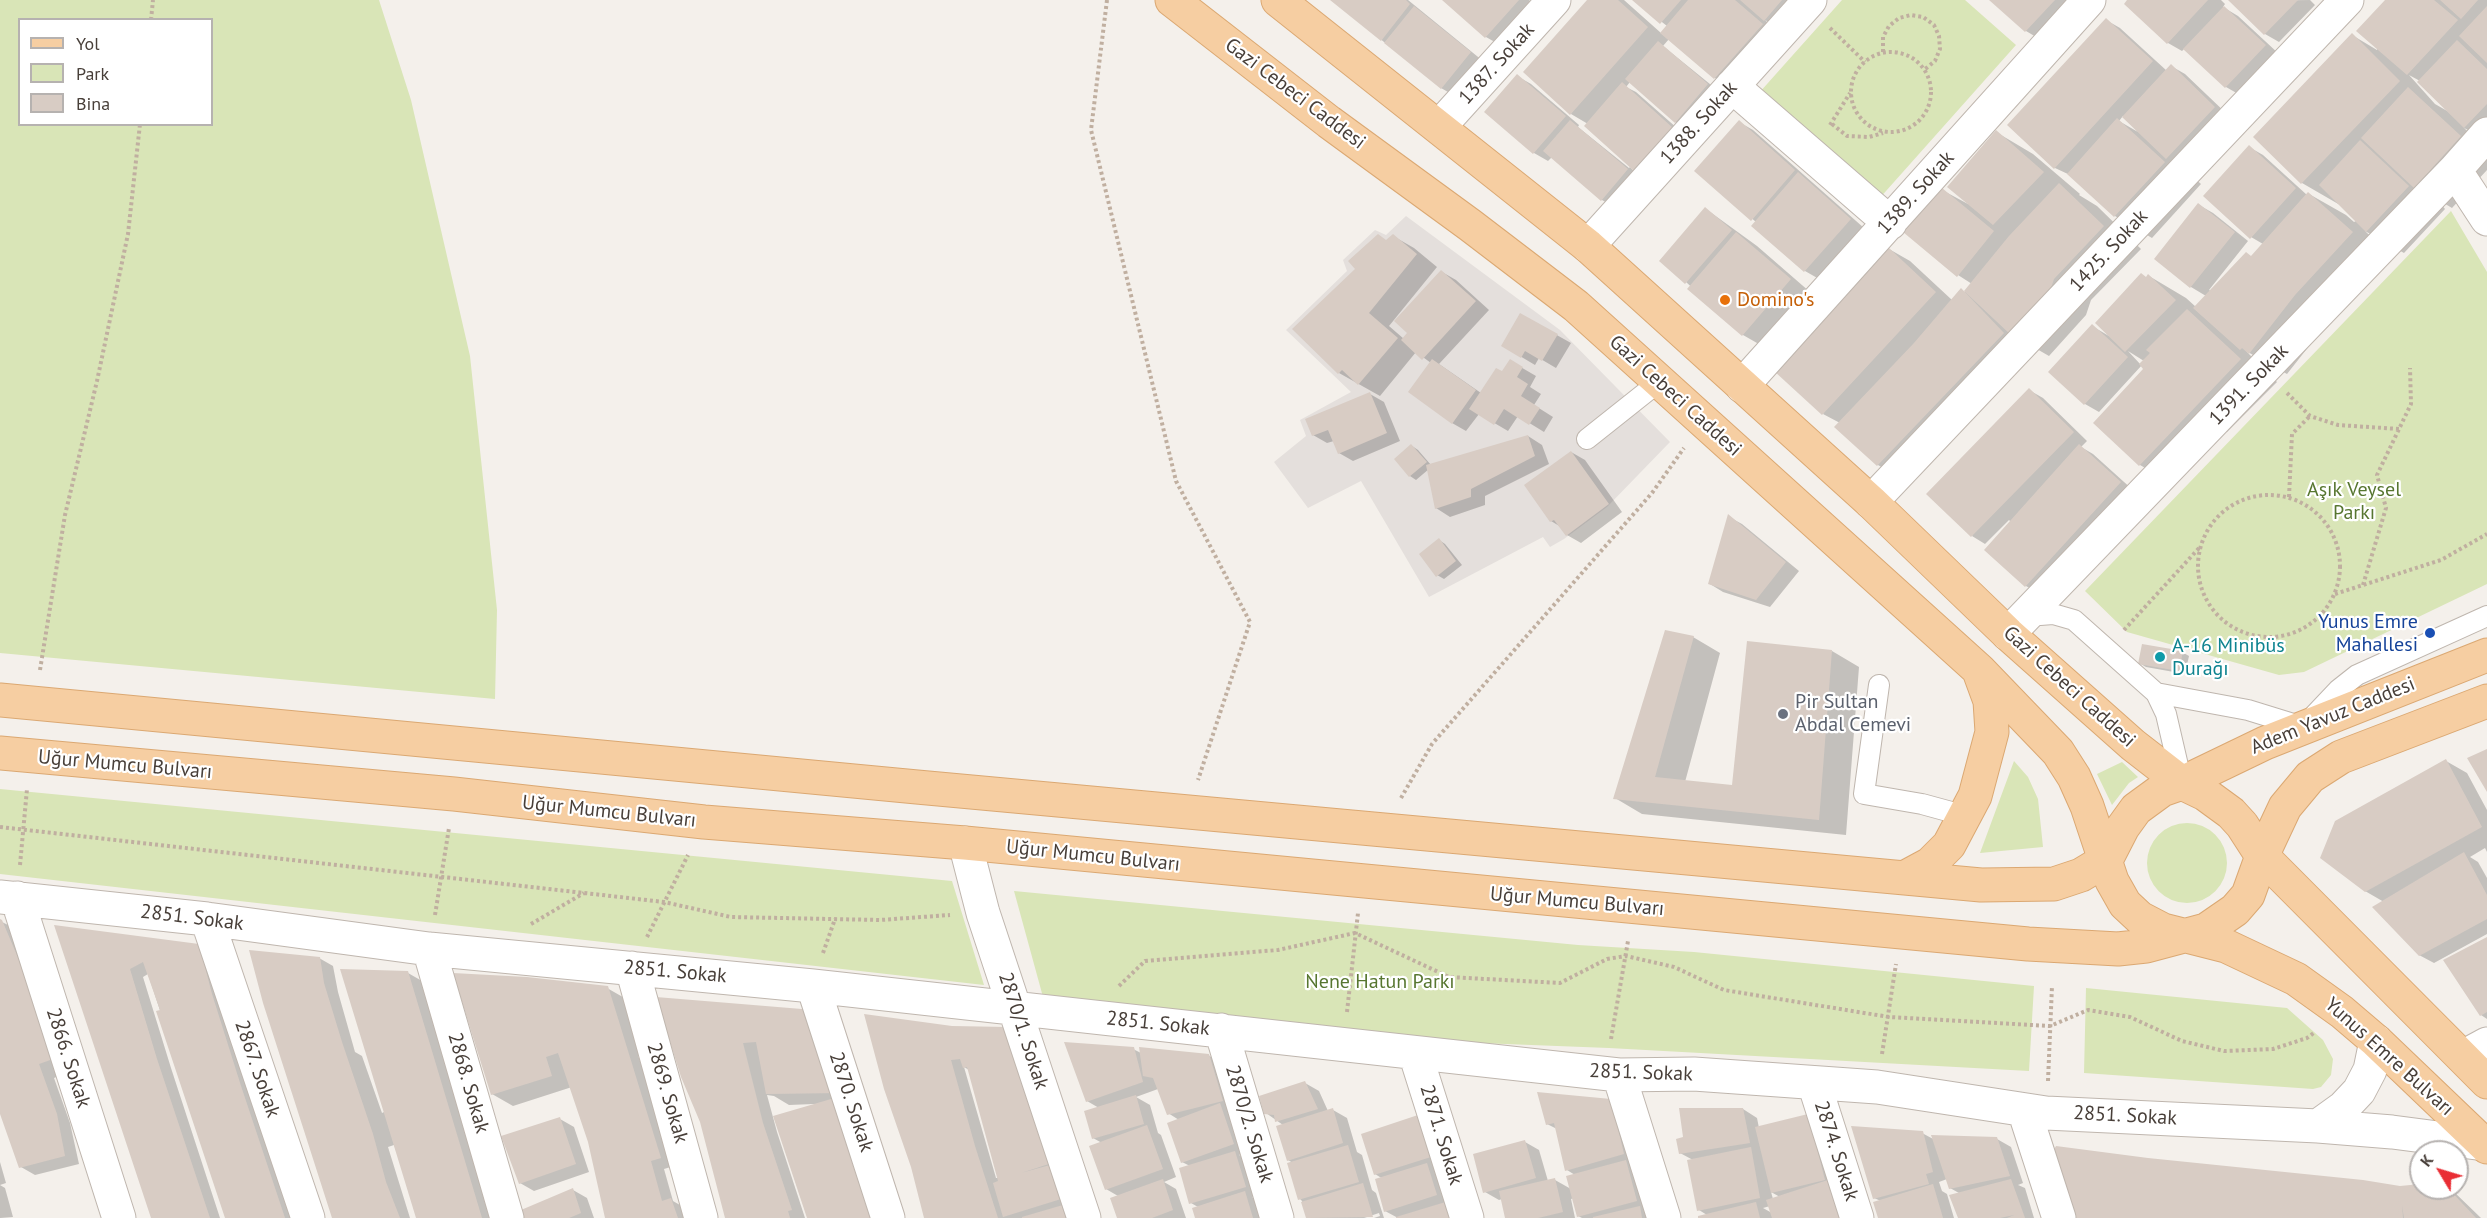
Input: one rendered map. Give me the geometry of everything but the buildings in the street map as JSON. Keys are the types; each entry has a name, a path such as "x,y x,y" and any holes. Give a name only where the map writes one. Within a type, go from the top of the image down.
{"main road":[{"name":"Gazi Cebeci Caddesi","path":"1172,0 1329,122 1576,306 1979,670 2058,752 2074,777 2087,806 2106,860"},
{"name":"Gazi Cebeci Caddesi","path":"1278,0 1588,246 1871,502 2018,625 2133,745 2182,783"},
{"name":"Adem Yavuz Caddesi","path":"2182,783 2237,754 2487,655"},
{"path":"1904,878 1930,864 1949,845 1966,816 1982,776 1992,732 1990,701 1979,670"},
{"path":"0,700 1981,885 2054,884 2081,875 2106,860 2123,827 2136,809 2162,790 2182,783 2205,794 2231,813 2242,825 2262,856 2475,1051 2487,1082"},
{"path":"2106,860 2112,881 2125,904 2140,918 2163,930 2185,935 2206,930 2235,910 2248,895 2262,856 2285,807 2310,777 2341,758 2487,701"},
{"name":"Uğur Mumcu Bulvarı","path":"15,755 454,795 704,822 965,843 2028,944 2118,949 2146,946 2185,935"},
{"name":"Yunus Emre Bulvarı","path":"2185,935 2226,946 2296,979 2342,1011 2486,1145"}],"street":[{"name":"1387. Sokak","path":"1439,127 1554,0"},
{"name":"1389. Sokak","path":"1742,386 2089,0"},
{"name":"1425. Sokak","path":"1871,502 2347,0"},
{"name":"1388. Sokak","path":"1588,246 1808,3"},
{"path":"1732,86 1890,223"},
{"name":"1391. Sokak","path":"2018,625 2487,134"},
{"path":"2455,170 2487,219"},
{"name":"2870/1. Sokak","path":"965,843 983,913 1084,1218"},
{"name":"2851. Sokak","path":"9,898 207,919 429,949 813,986 1619,1075 1694,1074 1877,1088 2035,1111 2318,1126 2486,1145"},
{"name":"2866. Sokak","path":"9,898 119,1218"},
{"name":"2867. Sokak","path":"207,919 308,1218"},
{"name":"2868. Sokak","path":"429,949 507,1218"},
{"name":"2869. Sokak","path":"632,968 701,1218"},
{"name":"2870. Sokak","path":"813,986 888,1218"},
{"name":"2870/2. Sokak","path":"1221,1030 1277,1218"},
{"path":"2318,1126 2343,1108 2359,1090 2370,1070 2376,1041"},
{"name":"2871. Sokak","path":"1415,1053 1467,1218"},
{"path":"1619,1075 1664,1218"},
{"name":"2874. Sokak","path":"1814,1083 1857,1218"},
{"path":"2035,1111 2059,1218"}],"lane":[{"path":"1587,439 1660,381"},
{"path":"2018,625 2054,614 2074,620 2156,693 2166,714 2182,783"},
{"path":"2156,693 2248,710 2303,727 2338,690 2357,675 2487,616"},
{"path":"1879,685 1864,794 1922,804 1966,816"}],"path":[{"path":"151,18 153,0"},
{"path":"1107,0 1091,130 1176,480 1250,622 1188,812"},
{"path":"1808,3 1865,62"},
{"path":"1883,52 1883,38 1889,26 1899,18 1911,15 1923,17 1934,25 1939,36 1940,49 1935,61 1924,70"},
{"path":"1850,93 1831,124 1847,136 1869,137 1898,132 1911,127 1922,118 1929,106 1931,92 1924,70 1910,57 1898,52 1883,52 1865,62 1852,79 1850,93 1853,107 1860,119 1871,128 1884,133"},
{"path":"35,704 65,515 97,381 128,234 140,126"},
{"path":"2363,585 2386,508 2376,475 2411,404 2410,368"},
{"path":"2263,370 2310,416 2338,425 2399,429"},
{"path":"2289,497 2292,434 2310,416"},
{"path":"1383,830 1432,744 1652,493 1703,420"},
{"path":"2266,494 2289,497 2311,507 2328,525 2338,546 2340,570 2334,594 2323,613 2304,628 2282,636 2259,637 2237,630 2218,616 2204,597 2198,574 2201,546 2207,530 2222,511 2243,499 2266,494"},
{"path":"2334,594 2441,560 2487,534"},
{"path":"2107,648 2201,546"},
{"path":"9,898 22,829 15,755"},
{"path":"429,949 443,875 454,795"},
{"path":"632,968 704,822"},
{"path":"0,826 664,902 731,917 880,920 983,913"},
{"path":"1344,1044 1362,882"},
{"path":"1619,1075 1609,1048 1626,956 1632,907"},
{"path":"1877,1088 1901,931"},
{"path":"1089,1016 1145,961 1278,950 1355,933 1449,977 1560,983 1607,959 1626,956 1674,967 1724,990 1888,1017 2050,1026 2088,1010 2130,1017 2182,1041 2224,1051 2273,1049 2307,1038 2319,1029"},
{"path":"2035,1111 2050,1026 2052,986"}],"shaded area":[{"path":"1406,216 1560,330 1670,442 1607,507 1564,539 1550,547 1543,537 1429,597 1361,481 1308,508 1274,462 1306,436 1300,420 1351,392 1286,330 1347,271 1343,260 1375,230 1386,235"}],"green space":[{"path":"0,0 379,0 411,100 470,356 497,610 495,699 0,653"},
{"path":"1842,0 1965,0 2016,45 1878,200 1759,93"},
{"name":"Aşık Veysel Parkı","path":"2451,211 2487,272 2487,584 2304,672 2279,675 2127,632 2085,591"},
{"path":"2014,761 2028,777 2038,799 2043,847 1980,853"},
{"path":"2122,762 2138,777 2129,783 2112,805 2097,774"},
{"path":"0,789 952,881 984,985 0,874"},
{"path":"2179,823 2195,823 2216,834 2227,855 2227,871 2216,892 2195,903 2179,903 2165,897 2153,885 2147,871 2147,855 2153,841 2165,829"},
{"name":"Nene Hatun Parkı","path":"1014,891 1578,945 1694,952 2034,986 2029,1071 1609,1048 1376,1039 1043,997"},
{"path":"2086,988 2287,1008 2323,1040 2333,1059 2331,1075 2321,1087 2313,1089 2084,1073"}],"place":[{"name":"Domino's","path":"1725,300"},
{"name":"Yunus Emre Mahallesi","path":"2430,633"},
{"name":"A-16 Minibüs Durağı","path":"2160,657"},
{"name":"Pir Sultan Abdal Cemevi","path":"1783,714"}]}
